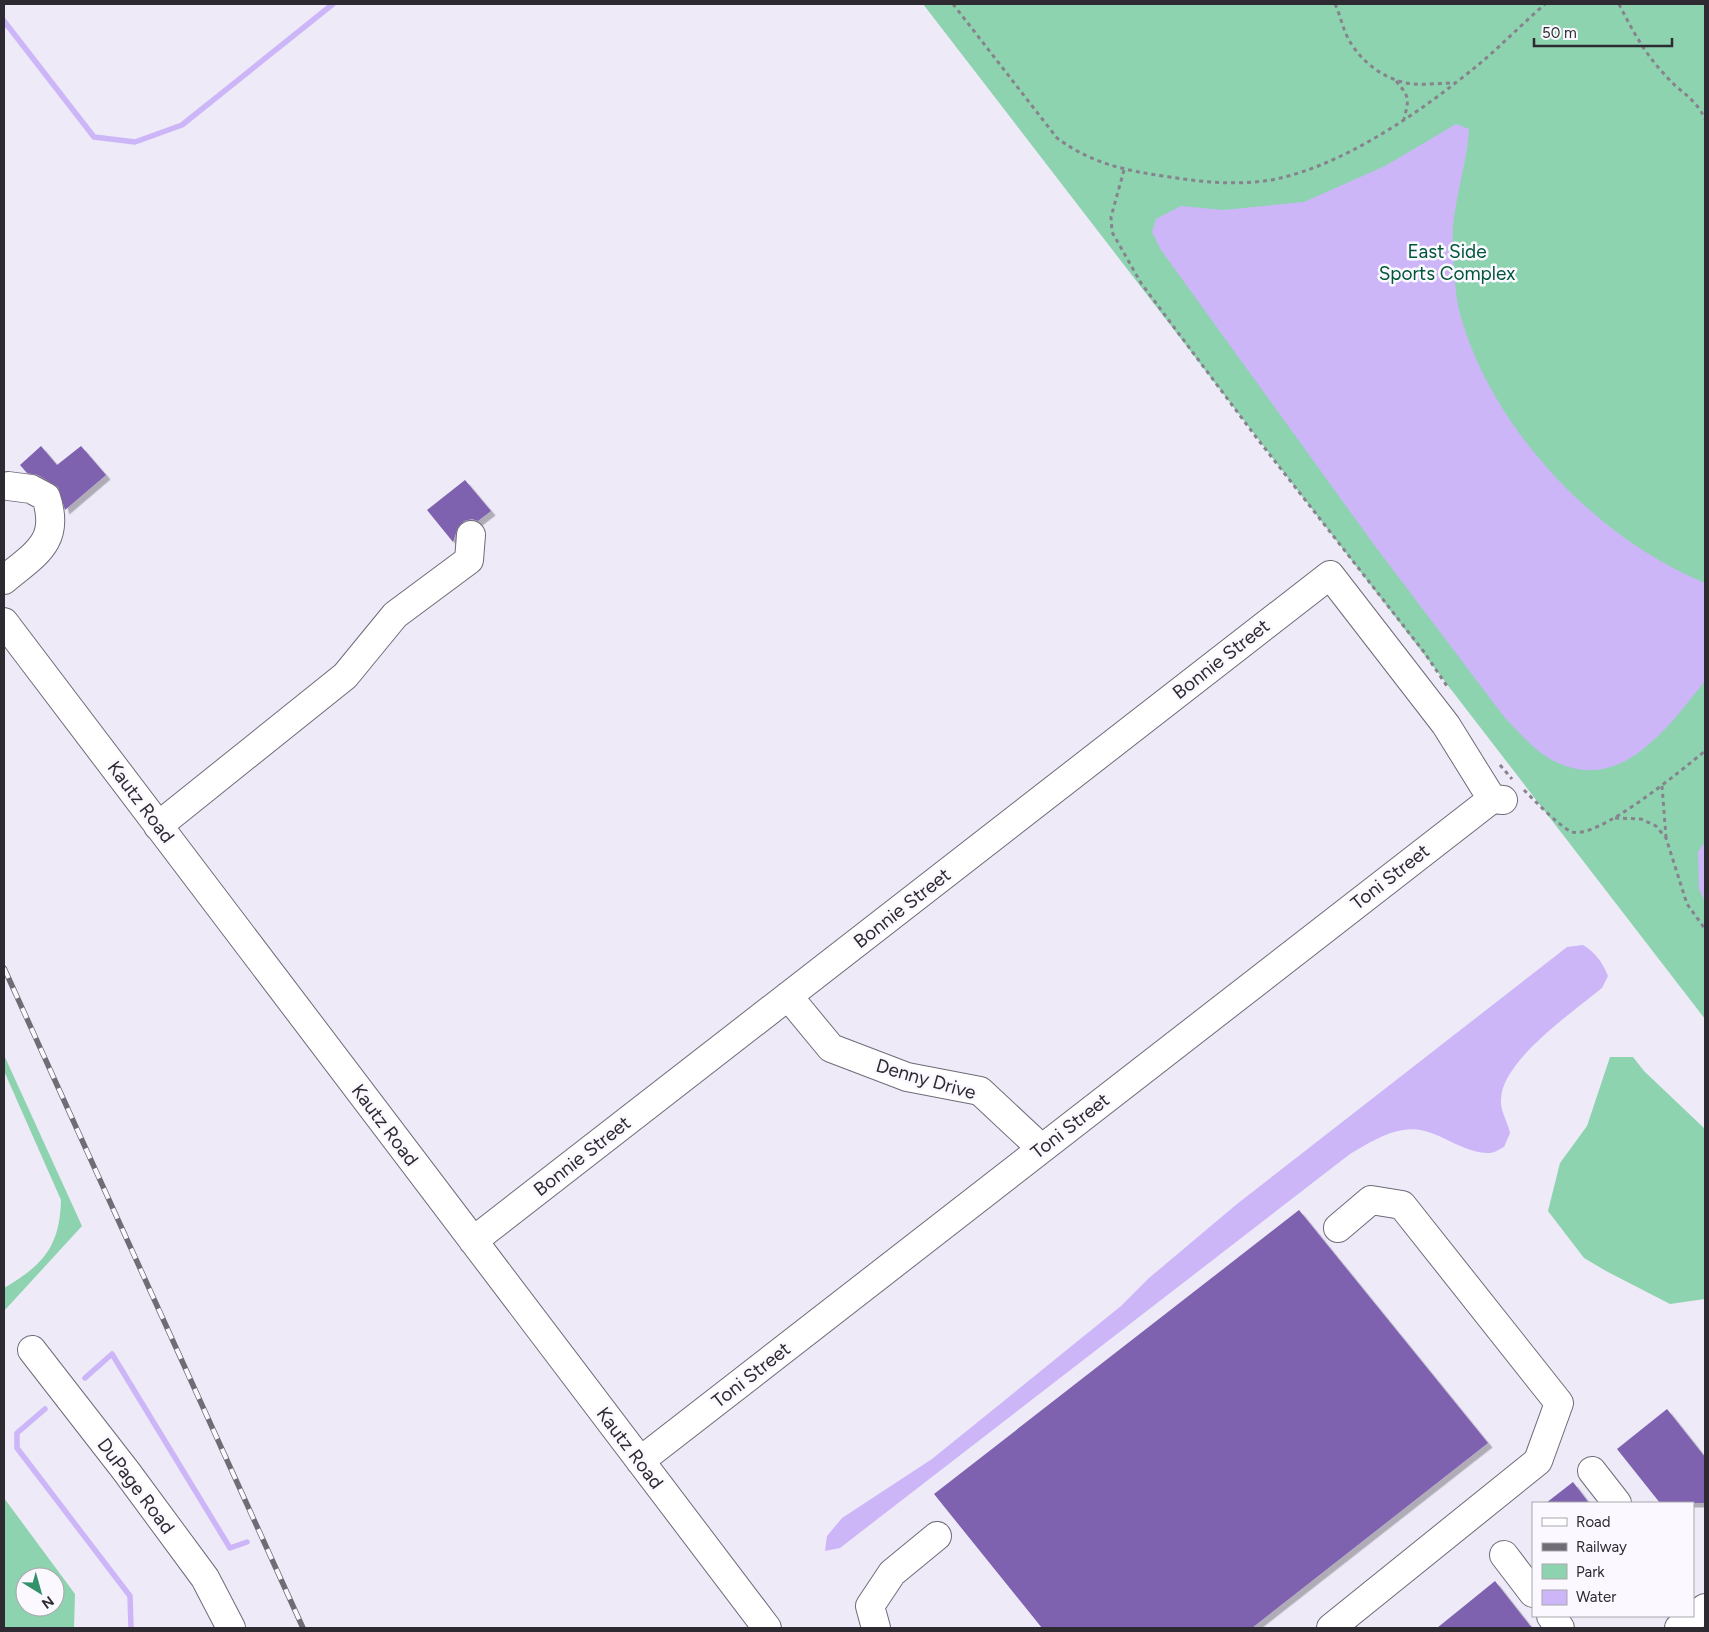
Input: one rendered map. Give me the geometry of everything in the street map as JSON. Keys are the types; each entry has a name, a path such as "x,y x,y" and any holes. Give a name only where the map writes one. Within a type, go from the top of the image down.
{"street":[{"path":"4,580 36,553 46,541 52,525 46,497 31,489 8,486"},
{"path":"158,826 345,676 395,615 469,560 471,535"},
{"name":"Bonnie Street","path":"473,1240 1330,575 1446,725 1508,792"},
{"name":"Kautz Road","path":"4,622 767,1628"},
{"name":"Toni Street","path":"640,1461 1041,1148 1508,792"},
{"name":"Denny Drive","path":"788,996 830,1048 907,1077 980,1091 1041,1148"},
{"path":"1331,1628 1538,1461 1559,1403 1402,1205 1371,1200 1338,1228"},
{"name":"DuPage Road","path":"32,1350 126,1471 205,1578 231,1628"},
{"path":"1592,1471 1616,1502"},
{"path":"876,1628 870,1606 892,1573 937,1536"},
{"path":"1504,1555 1532,1592"},
{"path":"1552,1617 1560,1628"},
{"path":"1679,1628 1690,1617"}],"path":[{"path":"953,4 1057,138 1077,153 1124,170 1230,183 1266,180 1309,168 1348,152 1404,120 1455,83 1479,64 1545,4"},
{"path":"1335,4 1344,30 1362,59 1395,81 1407,94 1409,100 1404,120"},
{"path":"1619,4 1643,48 1668,79 1696,102 1705,119"},
{"path":"1395,81 1413,84 1455,83"},
{"path":"1124,170 1111,217 1112,232 1141,283 1256,437 1424,652 1451,692"},
{"path":"1496,759 1508,792 1570,832 1585,832 1614,818 1662,786 1705,751"},
{"path":"1662,786 1666,838 1687,904 1705,929"},
{"path":"1614,818 1641,819 1656,826 1666,838"}],"green space":[{"name":"East Side Sports Complex","path":"923,4 1705,4 1705,1019 1614,901"},
{"path":"4,1055 82,1226 4,1311 4,1288 29,1272 53,1243 60,1216 61,1200 4,1071"},
{"path":"1610,1057 1633,1057 1644,1071 1705,1129 1705,1299 1670,1304 1606,1271 1584,1258 1548,1211 1560,1163 1587,1126"},
{"path":"4,1498 55,1567 15,1567 15,1617 65,1617 65,1580 75,1594 74,1628 4,1628"}],"water":[{"path":"1456,124 1469,129 1468,144 1456,204 1453,234 1459,310 1474,353 1495,395 1521,435 1552,473 1587,507 1624,538 1664,563 1705,583 1705,681 1675,718 1641,751 1621,763 1601,769 1578,769 1554,761 1534,747 1505,718 1375,546 1161,250 1152,232 1156,219 1181,206 1223,210 1304,202 1385,166"},
{"path":"1705,842 1705,902 1699,889 1698,852"},
{"path":"1583,945 1598,958 1608,976 1602,988 1541,1038 1513,1069 1504,1085 1501,1100 1510,1133 1504,1147 1492,1153 1479,1152 1426,1131 1415,1129 1403,1130 1376,1139 1350,1154 840,1548 825,1551 827,1536 842,1518 932,1459 1121,1306 1149,1278 1237,1204 1567,947"}],"building":[{"path":"41,446 57,465 81,446 106,475 65,510 58,487 38,475 27,473 20,465"},
{"path":"465,480 491,511 478,521 472,519 464,521 458,527 453,542 427,510"},
{"path":"1299,1210 1488,1443 1252,1628 1042,1628 934,1494"},
{"path":"1667,1409 1705,1457 1705,1503 1659,1502 1617,1449"},
{"path":"1573,1482 1588,1502 1547,1502"},
{"path":"1495,1581 1532,1628 1437,1628"}],"waterway":[{"path":"4,21 94,137 135,142 182,125 333,4"},
{"path":"85,1378 112,1354 230,1548 247,1542"},
{"path":"45,1409 17,1433 17,1448 130,1596 131,1628"}],"railway":[{"path":"4,968 303,1628"}]}
